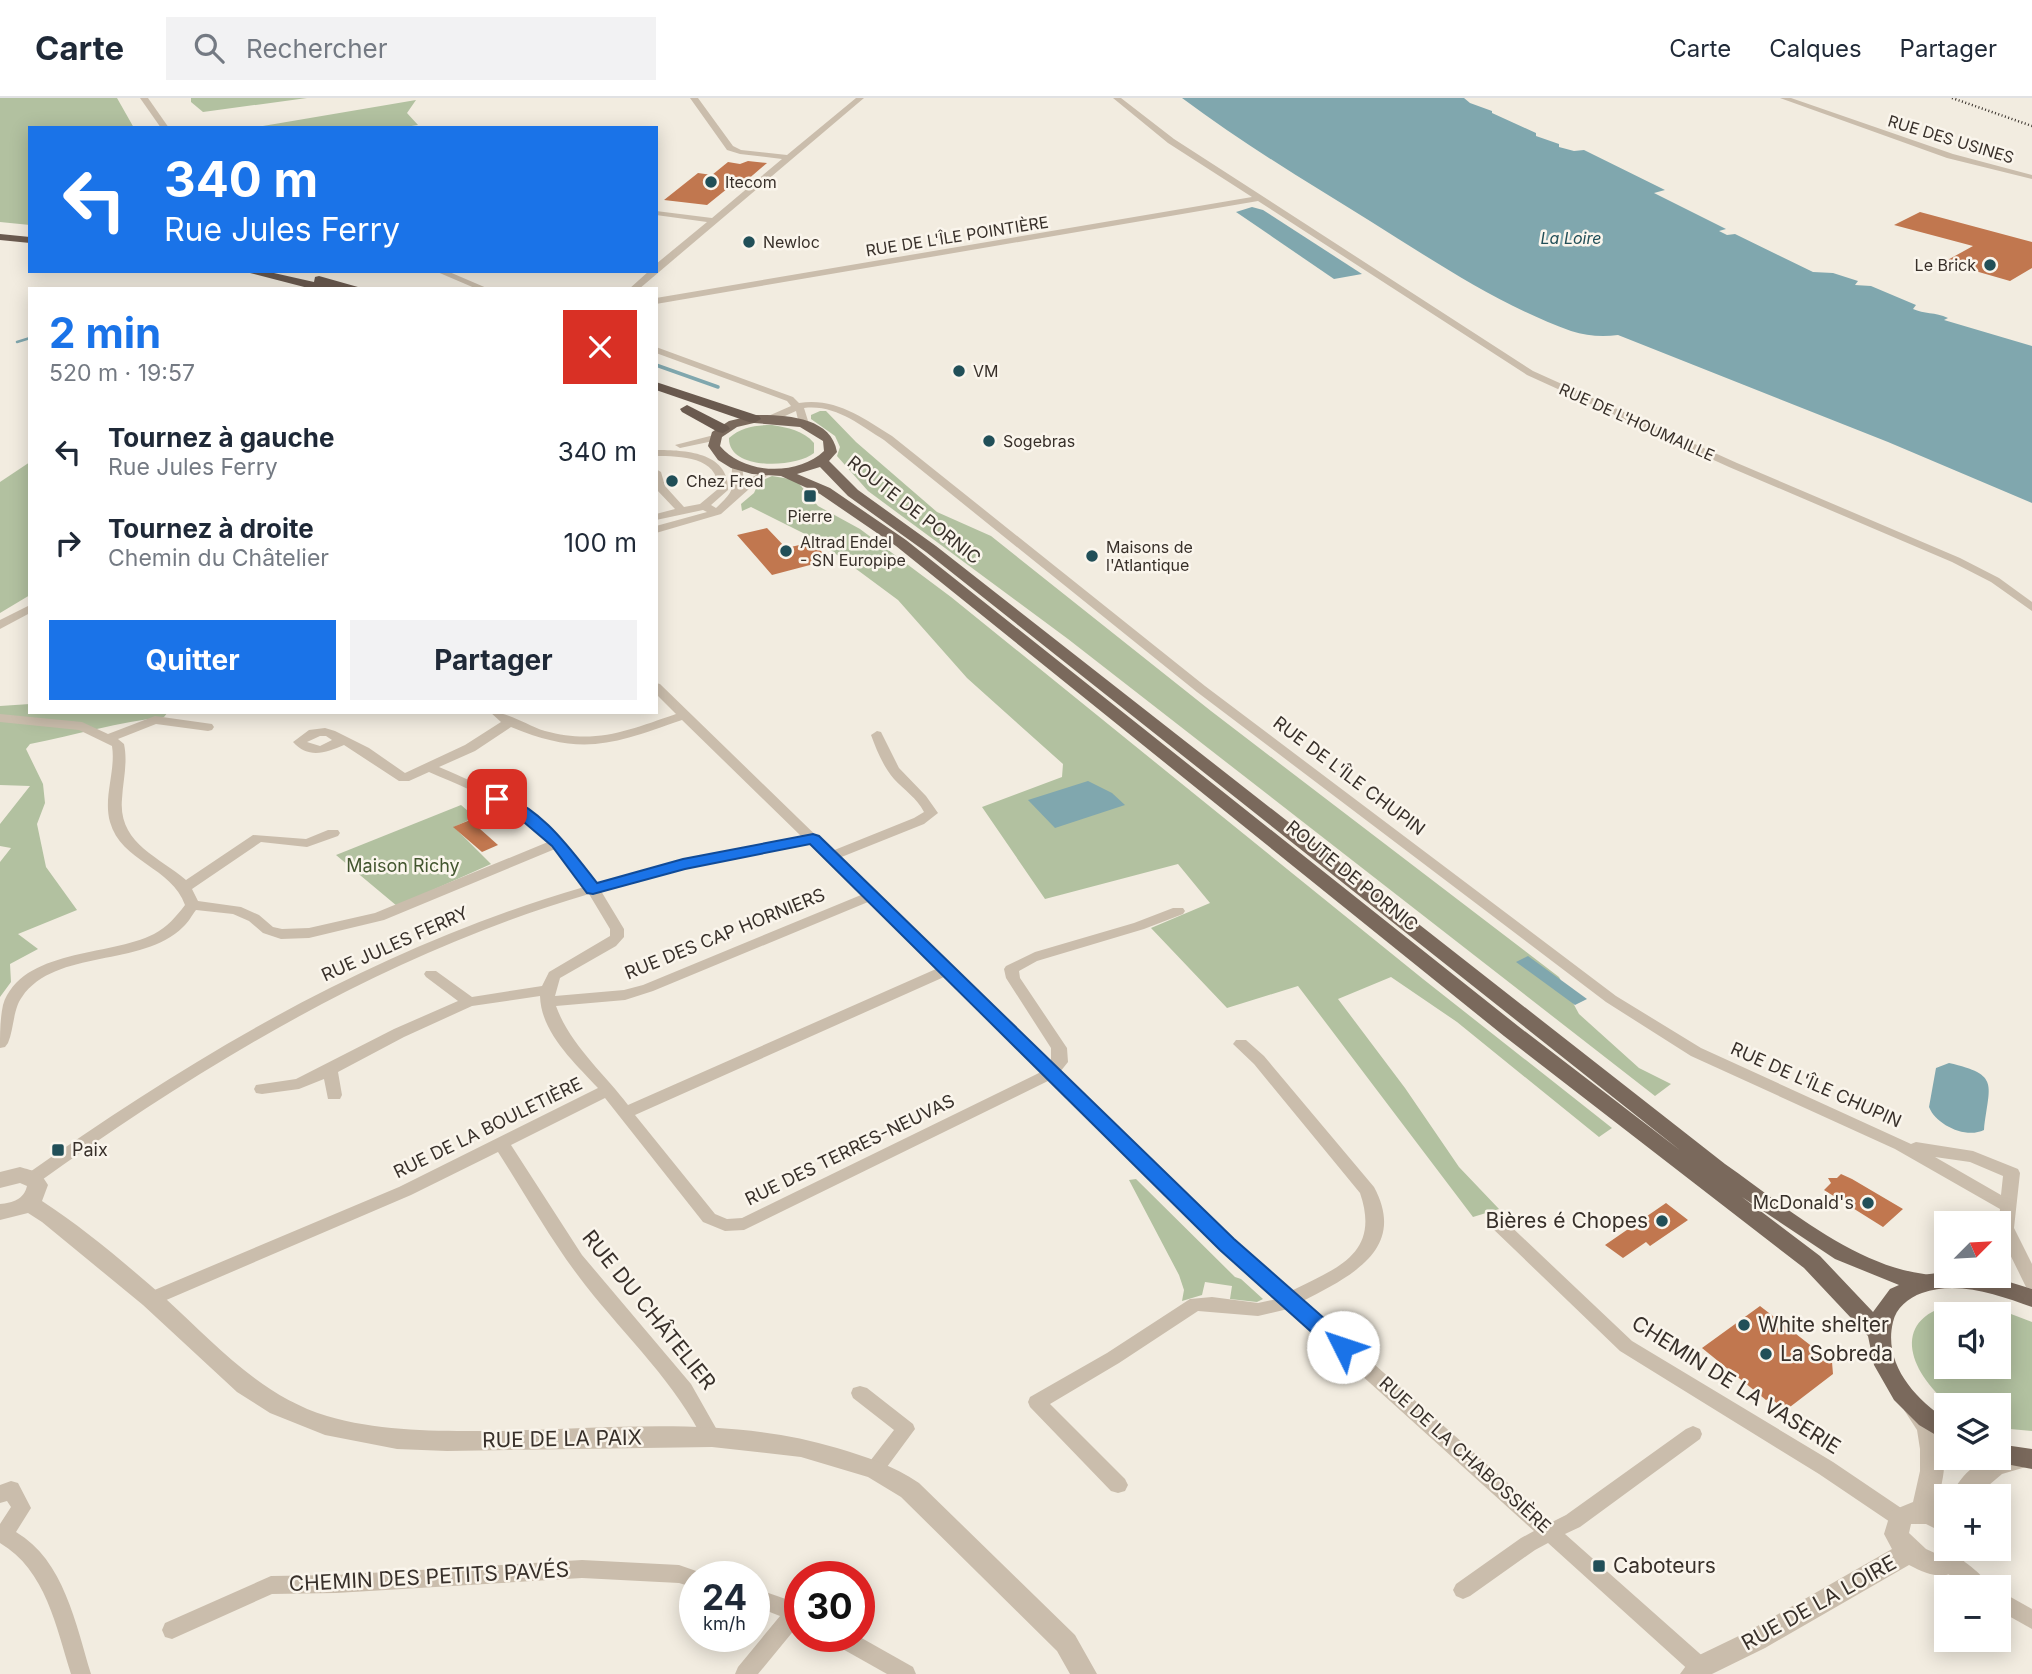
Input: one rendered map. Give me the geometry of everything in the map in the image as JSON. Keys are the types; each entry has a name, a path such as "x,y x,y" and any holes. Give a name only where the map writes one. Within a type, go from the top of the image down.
{"highway":[{"path":"2,236 28,234"},
{"path":"2,236 28,240"},
{"path":"257,273 321,287"},
{"path":"290,273 350,287"},
{"path":"658,387 754,419"},
{"path":"658,398 697,413 718,434"}],"main road":[{"path":"754,419 770,419 804,424 819,431 828,440 831,452 822,461 791,475 737,465 719,454 714,446 718,434 754,419"},
{"name":"ROUTE DE PORNIC","path":"822,461 853,492 931,549 1718,1169 1786,1217 1867,1266 1902,1279 1926,1283"},
{"name":"ROUTE DE PORNIC","path":"791,475 825,491 901,543 1511,1031 1773,1231 1820,1270 1880,1333"},
{"path":"1934,1282 1908,1290 1895,1299 1881,1320 1879,1346 1884,1366 1895,1385 1914,1407 1934,1422"},
{"path":"2004,1288 2032,1298"}],"street":[{"path":"144,98 164,126"},
{"path":"694,98 727,146 736,151 789,158"},
{"path":"658,268 860,98"},
{"name":"RUE DE L'HOUMAILLE","path":"1117,98 1166,139 1530,373 1733,465 1956,560 2001,583 2032,608"},
{"name":"RUE DES USINES","path":"1784,98 1950,156 2032,177"},
{"path":"701,124 711,122"},
{"name":"RUE DE L'ÎLE POINTIÈRE","path":"658,301 1261,198"},
{"path":"658,213 715,220"},
{"path":"444,273 480,287"},
{"path":"635,287 652,273"},
{"path":"658,351 790,399 799,407 804,424"},
{"path":"770,419 799,407"},
{"name":"RUE DE L'ÎLE CHUPIN","path":"799,407 834,407 888,438 1201,689 1611,999 1696,1052 1901,1145 2009,1207 2012,1173 1973,1157 1901,1145"},
{"path":"718,434 674,445 719,454"},
{"path":"658,453 694,455 707,460 722,475 723,490 704,506 658,516"},
{"path":"735,497 739,483 737,465"},
{"path":"658,529 717,512 754,480 769,472"},
{"path":"658,480 660,487 681,510"},
{"path":"704,506 717,512"},
{"path":"0,625 28,609"},
{"name":"RUE DE LA CHABOSSIÈRE","path":"658,689 1288,1300 1396,1392 1697,1671"},
{"path":"32,721 45,714"},
{"path":"498,714 508,723 558,739 596,743 612,741 684,715"},
{"path":"0,718 82,726 118,744 123,760 114,801 114,814 120,832 185,887 191,895 192,905 181,922 154,939 55,967 30,980 16,993 0,1043"},
{"path":"109,738 155,720 208,727"},
{"path":"340,740 355,743 370,757 404,778 470,748 508,723"},
{"path":"831,856 919,821 931,813 928,804 900,778 886,758 877,735"},
{"path":"431,768 518,809 557,843 593,889 617,929 617,937 611,943 554,975 548,983 550,1014 566,1043 608,1090"},
{"path":"185,887 258,838 307,843 333,833"},
{"name":"RUE JULES FERRY","path":"33,1178 160,1090 297,1011 424,949 500,919 593,889 683,864 813,839"},
{"path":"192,905 236,910 254,918 268,930 281,934 309,933 379,917 557,843"},
{"name":"RUE DES CAP HORNIERS","path":"262,1089 299,1084 399,1033 469,1002 549,996 625,995 636,992 871,896"},
{"path":"1051,1073 1060,1062 1059,1048 1013,978 1011,969 1047,953 1154,922 1178,911"},
{"path":"625,1113 946,970"},
{"path":"431,974 469,1002"},
{"path":"1118,1485 1037,1402 1115,1357 1196,1304 1263,1309 1278,1306 1339,1275 1358,1260 1370,1243 1378,1224 1376,1206 1368,1191 1259,1060 1241,1044"},
{"path":"331,1070 334,1095"},
{"name":"RUE DES TERRES-NEUVAS","path":"625,1113 709,1218 724,1225 744,1224 1051,1073"},
{"name":"RUE DE LA BOULETIÈRE","path":"151,1299 405,1191 608,1090 625,1113"},
{"name":"RUE DU CHÂTELIER","path":"501,1143 576,1260 677,1379 700,1409 712,1437"},
{"path":"0,1180 18,1175 33,1178 38,1189 28,1202 17,1209 0,1212"},
{"name":"RUE DE LA PAIX","path":"28,1202 151,1299 245,1385 278,1406 325,1425 397,1439 447,1441 712,1437 790,1445 874,1469 892,1477 920,1499 1066,1643 1084,1674"},
{"path":"2008,1211 2009,1207"},
{"name":"CHEMIN DE LA VASERIE","path":"1496,1222 1626,1346 1826,1468 1910,1515"},
{"path":"2011,1247 2032,1282"},
{"path":"860,1393 906,1429 874,1469"},
{"path":"1914,1407 1928,1429 1931,1450 1927,1497 1896,1534 1908,1553 1924,1562 1934,1560"},
{"path":"1463,1590 1528,1544 1573,1521 1693,1434"},
{"path":"1973,1484 1983,1472 1998,1462 2028,1459"},
{"path":"0,1495 11,1489 21,1508 2,1533 42,1570 53,1591 81,1674"},
{"path":"1910,1515 1934,1520"},
{"name":"RUE DE LA LOIRE","path":"1697,1671 1908,1553"},
{"path":"1957,1561 1969,1575"},
{"name":"CHEMIN DES PETITS PAVÉS","path":"172,1630 271,1585 336,1584 582,1569 679,1574"},
{"path":"2011,1607 2032,1620"},
{"path":"745,1674 784,1629"},
{"path":"867,1652 906,1674"}],"green space":[{"path":"0,98 117,98 133,126 28,126 28,225 0,222"},
{"path":"191,98 307,98 203,112 191,102"},
{"path":"416,100 407,113 418,125 263,126"},
{"path":"826,411 856,442 937,512 991,536 1211,711 1559,977 1579,1014 1639,1068 1671,1084 1655,1096 1068,639 868,491 837,456 840,447 835,436 811,419 811,415"},
{"path":"772,425 805,435 814,443 814,453 793,462 779,464 751,461 739,456 732,449 729,438 739,431"},
{"path":"28,463 28,596 0,613 0,482"},
{"path":"772,476 796,480 818,506 860,529 951,597 1423,979 1612,1128 1599,1137 1457,1022 1391,977 1338,999 1405,1088 1459,1167 1499,1209 1473,1217 1298,986 1227,1008 1151,928 1210,903 1178,864 1045,899 982,807 1062,777 1063,764 967,678 898,600 817,540 751,507 742,511 741,504 754,493 759,482"},
{"path":"28,704 28,714 166,714 164,717 30,744 26,749 43,784 45,803 37,824 46,867 77,910 18,934 38,949 10,964 11,982 0,997 0,862 11,848 0,846 0,824 30,786 0,785 0,706"},
{"name":"Maison Richy","path":"461,805 475,817 454,827 491,864 397,906 336,855"},
{"path":"1136,1179 1235,1277 1241,1279 1263,1299 1257,1302 1230,1299 1232,1286 1205,1282 1202,1295 1182,1301 1184,1290 1179,1275 1129,1180"},
{"path":"1934,1312 1934,1379 2011,1379 2011,1314 2032,1322 2032,1431 2011,1429 2011,1393 1935,1391 1924,1377 1912,1346 1914,1332 1922,1320"}],"water":[{"name":"La Loire","path":"1182,98 1464,98 1536,133 1536,136 1559,144 1559,147 1574,151 1584,150 1665,190 1654,193 1726,229 1719,231 1727,235 1735,234 1813,272 1833,273 1858,281 1855,285 1871,286 1916,305 1913,309 1917,311 1943,316 1948,318 1944,320 2032,346 2032,503 1888,442 1618,335 1594,336 1577,333 1518,308 1443,267 1299,177"},
{"path":"1252,207 1263,210 1362,274 1334,279 1236,212"},
{"path":"1088,781 1112,793 1125,805 1055,828 1028,800"},
{"path":"1528,956 1587,999 1575,1005 1516,962"},
{"path":"1949,1063 1977,1072 1988,1084 1984,1130 1969,1133 1952,1129 1938,1119 1929,1107 1936,1068"}],"building":[{"name":"Itecom","path":"748,161 767,163 746,181 738,180 707,205 664,200 698,173 712,175 728,162 740,164"},
{"path":"1920,212 2032,242 2032,268 2010,281 1944,262 1973,246 1894,225"},
{"name":"Altrad Endel - SN Europipe","path":"767,528 786,548 813,542 829,560 772,575 737,535"},
{"name":"Maison Richy","path":"470,820 498,845 482,852 453,827"},
{"name":"McDonald's","path":"1841,1174 1903,1209 1883,1227 1824,1190 1831,1183 1828,1178 1837,1178"},
{"path":"1666,1203 1688,1220 1650,1246 1646,1242 1623,1258 1605,1245"},
{"name":"La Sobreda","path":"1760,1306 1832,1362 1833,1374 1786,1410 1770,1398 1766,1400 1702,1348"}],"waterway":[{"path":"17,342 28,339"},
{"path":"658,366 718,387"}],"railway":[{"path":"1952,98 2032,126"}],"place":[{"name":"Itecom","path":"711,182"},
{"name":"Newloc","path":"749,242"},
{"name":"Le Brick","path":"1990,265"},
{"name":"VM","path":"959,371"},
{"name":"Sogebras","path":"989,441"},
{"name":"Chez Fred","path":"672,481"},
{"name":"Pierre","path":"810,496"},
{"name":"Altrad Endel - SN Europipe","path":"786,551"},
{"name":"Maisons de l'Atlantique","path":"1092,556"},
{"name":"Paix","path":"58,1150"},
{"name":"McDonald's","path":"1868,1203"},
{"name":"Bières é Chopes","path":"1662,1221"},
{"name":"White shelter","path":"1744,1325"},
{"name":"La Sobreda","path":"1766,1354"},
{"name":"Caboteurs","path":"1599,1566"}],"route":[{"path":"497,799 518,809 557,843 593,889 683,864 813,839 1227,1244 1343,1347"}]}
